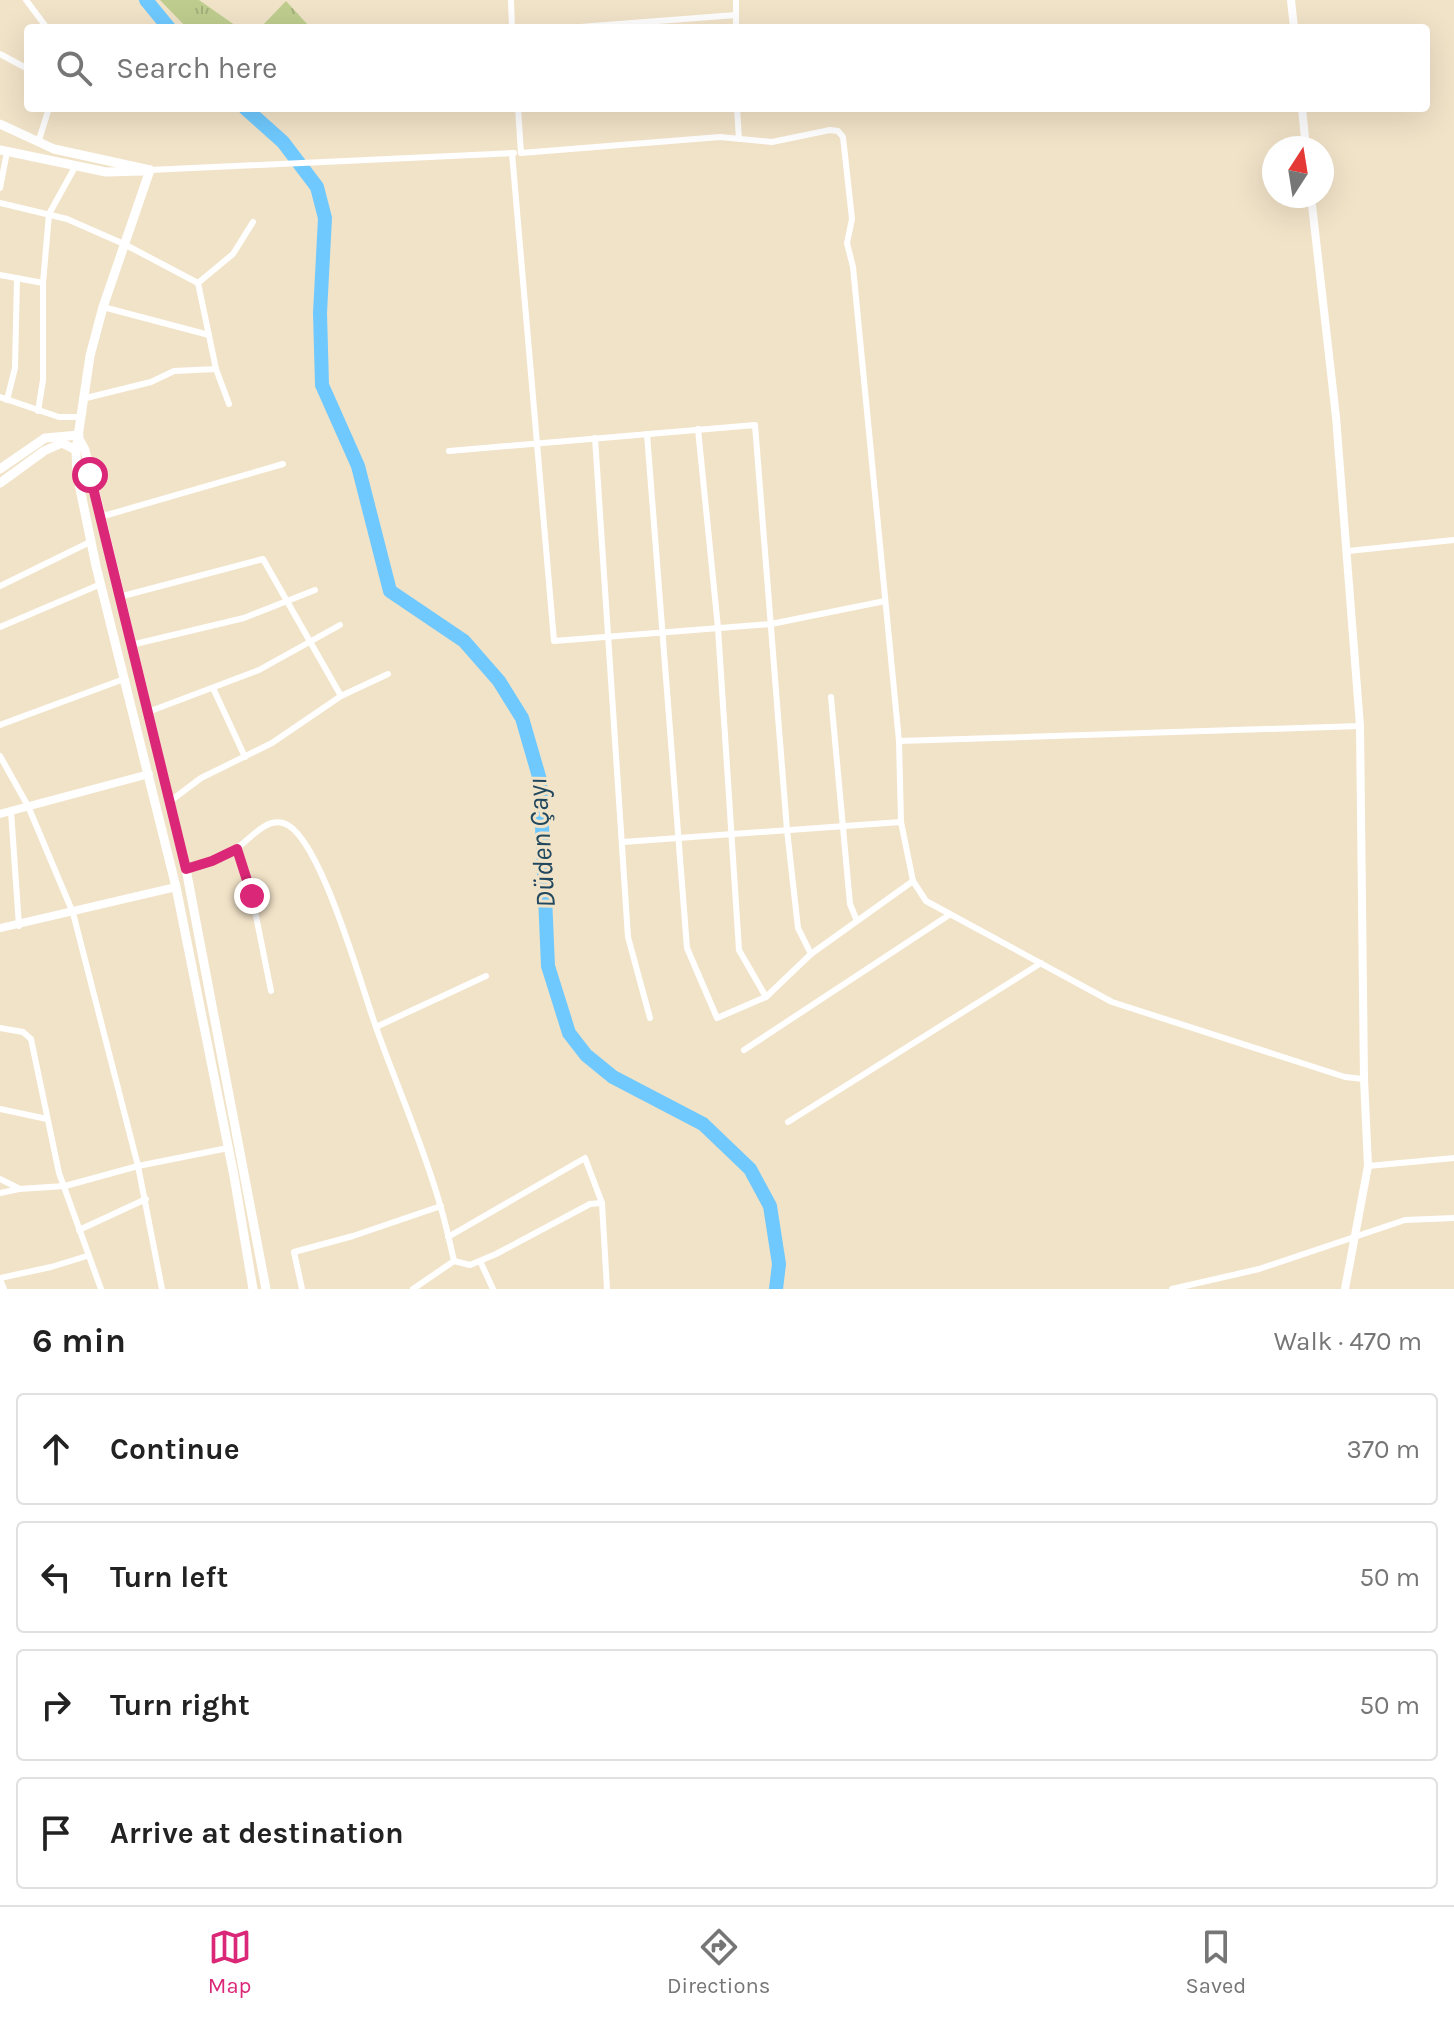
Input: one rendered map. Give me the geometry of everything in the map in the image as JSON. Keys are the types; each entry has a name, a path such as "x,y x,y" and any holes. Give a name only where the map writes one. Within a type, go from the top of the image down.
{"main road":[{"path":"0,124 38,143 76,155 150,170"},
{"path":"4,151 75,167 126,173 150,170"},
{"path":"150,170 103,307 82,399 76,450 77,474 176,887 253,1289"},
{"path":"0,469 45,438 78,437"},
{"path":"78,437 85,450 186,869 266,1289"},
{"path":"60,439 76,450"},
{"path":"0,483 60,439"}],"street":[{"path":"26,0 44,24"},
{"path":"511,0 512,24"},
{"path":"736,0 736,24"},
{"path":"1291,0 1294,24"},
{"path":"619,24 736,15"},
{"path":"0,54 24,67"},
{"path":"38,143 48,112"},
{"path":"518,112 521,153"},
{"path":"737,112 739,139"},
{"path":"1302,112 1305,136"},
{"path":"150,170 521,153 720,137 772,142 838,131 843,137 852,219 847,243 853,267 899,741 901,822 913,881 926,901 949,915 1112,1002 1345,1077 1364,1079"},
{"path":"0,188 4,151"},
{"path":"512,153 554,641 771,624 885,601"},
{"path":"38,411 43,372 43,283 49,214 75,167"},
{"path":"0,203 49,214 124,244 198,283"},
{"path":"1312,208 1348,551 1360,726 1364,1079 1368,1166 1345,1289"},
{"path":"198,283 233,254 253,222"},
{"path":"0,275 43,283"},
{"path":"17,278 15,368 4,399 59,417 80,417"},
{"path":"198,283 216,369 229,404"},
{"path":"103,307 209,335"},
{"path":"82,399 151,382 174,371 216,369"},
{"path":"59,417 60,439"},
{"path":"449,451 755,425 787,830 798,928 811,954"},
{"path":"698,429 718,628 739,950 766,997"},
{"path":"647,434 687,948 717,1018 766,997 811,954 913,881"},
{"path":"595,438 628,937 650,1018"},
{"path":"100,517 283,464"},
{"path":"1348,551 1454,540"},
{"path":"0,586 92,541"},
{"path":"119,597 263,559 341,696"},
{"path":"0,627 101,584"},
{"path":"131,645 244,618 315,590"},
{"path":"135,717 259,670 340,625"},
{"path":"169,802 201,778 272,743 341,696 388,674"},
{"path":"0,725 125,679"},
{"path":"213,688 245,757"},
{"path":"831,697 850,904 857,921"},
{"path":"899,741 1360,726"},
{"path":"0,756 28,806 73,913 146,1199 162,1289"},
{"path":"0,814 149,774"},
{"path":"11,811 19,926"},
{"path":"623,842 901,822"},
{"path":"186,869 237,849 266,825 287,823 299,832 325,883 353,951 376,1027 441,1206 454,1261"},
{"path":"237,849 252,896 271,991"},
{"path":"0,928 176,887"},
{"path":"744,1050 949,915"},
{"path":"788,1122 1041,963"},
{"path":"376,1027 486,976"},
{"path":"0,1028 23,1032 31,1039 59,1173 101,1289"},
{"path":"0,1109 47,1119"},
{"path":"0,1193 65,1186 138,1166 228,1148"},
{"path":"448,1237 585,1158 602,1203 607,1289"},
{"path":"1368,1166 1454,1158"},
{"path":"0,1179 19,1189"},
{"path":"79,1230 146,1199"},
{"path":"413,1289 454,1261 470,1265 590,1204 602,1203"},
{"path":"302,1289 294,1252 441,1206"},
{"path":"1172,1289 1259,1269 1405,1220 1454,1218"},
{"path":"3,1289 0,1280 87,1256"},
{"path":"480,1261 493,1289"}],"green space":[{"path":"160,0 199,0 233,24 183,24"},
{"path":"286,1 307,24 264,24"}],"waterway":[{"name":"Düden Çayı","path":"146,0 166,24"},
{"name":"Düden Çayı","path":"249,112 283,142 317,187 325,218 320,313 322,385 358,466 390,591 464,641 499,681 522,718 540,780 548,966 569,1033 586,1055 613,1077 703,1124 750,1169 770,1206 779,1264 776,1289"}],"route":[{"path":"90,475 186,869 237,849 252,896"}]}
